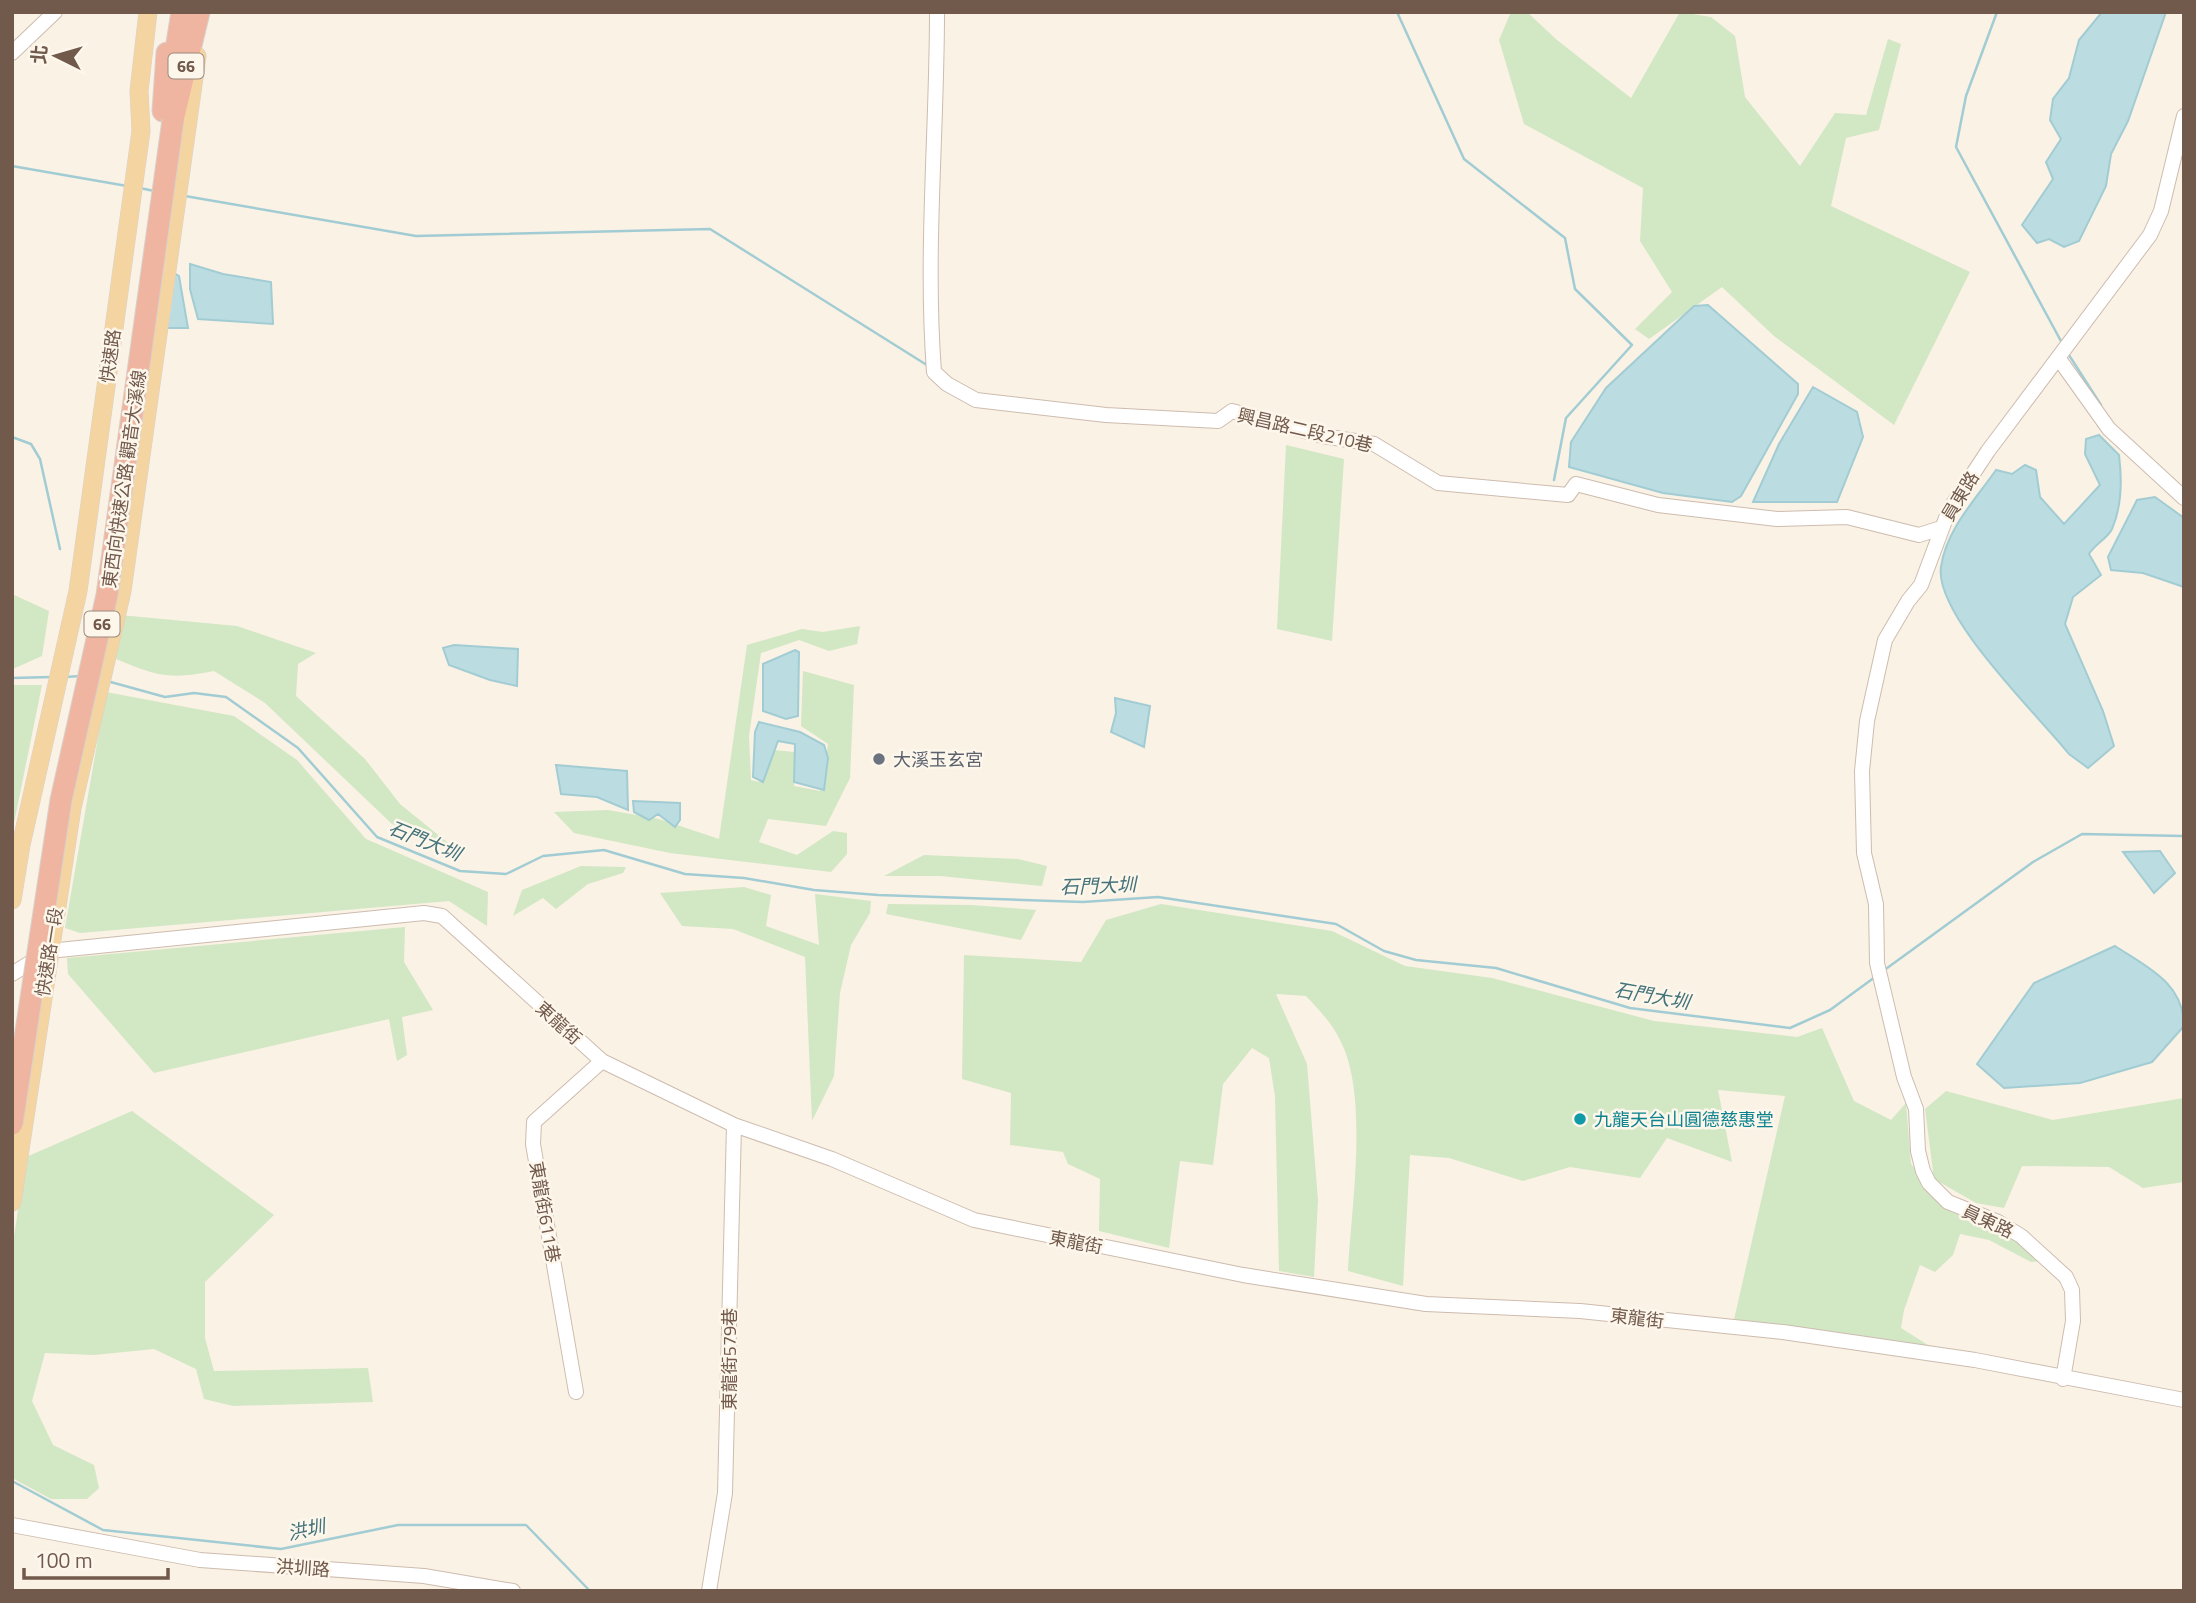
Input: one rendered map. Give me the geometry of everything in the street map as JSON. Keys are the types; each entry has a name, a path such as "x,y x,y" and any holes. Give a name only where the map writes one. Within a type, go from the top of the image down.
{"highway":[{"name":"66","path":"168,116 169,12"},
{"path":"168,116 182,12"},
{"path":"168,116 199,15"},
{"name":"東西向快速公路 觀音大溪線","path":"12,1035 47,799 89,625 168,116"},
{"name":"東西向快速公路 觀音大溪線","path":"12,1124 61,800 107,595 168,116"}],"main road":[{"name":"快速路","path":"12,900 21,845 78,590 141,131 139,91 148,12"},
{"name":"快速路一段","path":"12,1202 72,808 122,591 198,47 199,15"}],"street":[{"path":"12,53 55,12"},
{"name":"興昌路二段210巷","path":"937,12 937,100 930,271 934,368 947,384 976,400 1106,415 1218,421 1232,411 1323,436 1374,444 1438,483 1568,495 1576,484 1658,505 1777,519 1847,517 1919,535 1941,528"},
{"name":"員東路","path":"2063,1379 2073,1321 2072,1290 2066,1277 2021,1236 1998,1222 1948,1202 1929,1183 1918,1151 1918,1124 1912,1093 1904,1077 1878,970 1875,904 1864,853 1862,820 1867,721 1885,640 1908,601 1921,585 1949,510 1988,451 2150,235 2161,211 2184,116"},
{"path":"2059,359 2109,429 2184,498"},
{"name":"東龍街","path":"49,951 424,913 442,916 602,1061 734,1125 832,1159 974,1220 1243,1275 1426,1304 1580,1311 1783,1332 1975,1360 2184,1401"},
{"path":"12,974 49,951"},
{"name":"東龍街611巷","path":"576,1392 533,1144 534,1122 602,1061"},
{"name":"東龍街579巷","path":"709,1591 725,1493 734,1125"},
{"name":"洪圳路","path":"12,1525 200,1560 424,1576 513,1591"}],"green space":[{"path":"1511,12 1527,12 1557,40 1631,98 1680,12 1711,17 1735,36 1745,97 1800,166 1835,113 1866,115 1888,39 1901,44 1879,130 1846,138 1831,206 1970,272 1894,425 1774,336 1722,287 1649,339 1635,329 1672,292 1640,241 1643,188 1524,124 1499,40"},
{"path":"1286,445 1344,459 1332,641 1277,629"},
{"path":"12,594 49,611 42,656 13,669"},
{"path":"120,615 237,626 316,653 298,664 296,696 365,759 400,804 453,847 392,824 265,703 214,671 163,675 114,658"},
{"path":"860,626 857,644 829,651 799,640 761,653 749,736 751,780 759,782 774,750 794,752 794,786 820,791 828,744 801,726 803,671 854,685 850,778 826,826 768,819 759,842 797,855 833,831 847,833 847,854 831,872 670,853 574,833 554,812 608,810 659,819 719,839 747,645 802,629 823,632"},
{"path":"12,685 42,685 12,833"},
{"path":"106,692 234,716 297,760 366,839 488,892 487,926 449,901 80,933 65,928"},
{"path":"924,855 1018,859 1047,866 1042,886 940,876 884,876"},
{"path":"581,866 626,867 623,873 588,884 556,909 543,898 513,916 522,890"},
{"path":"744,887 771,895 766,926 819,945 815,894 871,901 870,913 851,945 840,993 834,1076 812,1121 805,957 733,929 682,926 660,893"},
{"path":"888,904 971,905 1036,910 1021,940 886,914"},
{"path":"1161,904 1332,931 1405,966 1492,978 1654,1021 1797,1037 1822,1028 1854,1101 1891,1120 1906,1103 1911,1164 1951,1212 2009,1234 2043,1261 2031,1262 1989,1240 1960,1234 1953,1255 1935,1272 1920,1265 1904,1310 1901,1328 1936,1350 1733,1324 1785,1096 1718,1090 1732,1162 1667,1138 1640,1178 1570,1167 1523,1181 1449,1158 1410,1155 1403,1286 1348,1271 1356,1154 1354,1093 1349,1065 1334,1029 1306,996 1276,994 1307,1064 1318,1200 1314,1277 1279,1271 1275,1097 1269,1058 1252,1048 1223,1084 1213,1165 1180,1161 1169,1248 1099,1231 1100,1179 1068,1164 1063,1152 1010,1145 1011,1093 962,1079 964,955 1081,962 1106,920"},
{"path":"405,927 404,962 433,1010 402,1017 407,1055 397,1061 389,1019 154,1073 68,974 67,958"},
{"path":"1946,1091 2053,1120 2184,1098 2184,1182 2143,1188 2109,1167 2022,1166 2004,1208 1976,1203 1934,1179 1925,1109"},
{"path":"132,1111 274,1215 205,1282 205,1338 214,1371 368,1368 373,1402 233,1406 204,1399 196,1369 154,1349 94,1355 45,1353 32,1401 53,1445 94,1465 99,1488 87,1499 51,1499 12,1478 12,1250 26,1157"}],"water":[{"path":"2102,12 2166,12 2128,121 2111,154 2106,186 2079,241 2064,247 2049,239 2037,243 2022,225 2053,179 2046,162 2061,139 2050,120 2053,99 2069,78 2079,40"},
{"path":"190,264 223,274 271,282 273,324 198,319 190,289"},
{"path":"174,273 179,276 188,328 164,328"},
{"path":"1708,305 1798,384 1798,394 1741,496 1732,502 1663,493 1569,467 1571,442 1606,388 1694,306"},
{"path":"1813,387 1857,412 1863,437 1837,502 1753,502 1779,444"},
{"path":"2099,435 2119,455 2121,483 2118,511 2110,532 2089,554 2101,575 2073,597 2065,624 2103,711 2114,746 2088,768 2069,754 1970,637 1943,587 1941,567 1955,528 1996,470 2012,474 2025,465 2036,470 2040,497 2064,524 2100,485 2085,454 2086,439"},
{"path":"2155,497 2184,518 2184,587 2143,573 2111,570 2108,557 2137,500"},
{"path":"454,645 518,649 517,686 490,680 449,665 443,648"},
{"path":"795,650 799,652 798,716 786,719 763,711 763,664"},
{"path":"1115,698 1150,706 1144,747 1111,732 1116,713"},
{"path":"759,722 800,732 824,745 828,758 824,790 794,782 795,744 778,741 763,782 753,777 755,732"},
{"path":"556,765 627,771 628,810 597,797 561,794"},
{"path":"633,801 680,803 680,820 675,827 658,814 649,820 634,812"},
{"path":"2160,851 2175,873 2154,893 2123,852"},
{"path":"2115,946 2162,978 2178,998 2184,1026 2152,1062 2080,1083 2004,1088 1977,1064 2034,983"}],"waterway":[{"path":"1397,12 1464,159 1565,238 1575,289 1632,345 1566,418 1554,480"},
{"path":"1997,12 1966,96 1956,147 2062,343"},
{"path":"12,166 127,186"},
{"path":"140,188 154,191"},
{"path":"185,196 416,236 710,229 930,367"},
{"path":"2067,352 2101,405"},
{"path":"12,437 31,444 40,459 60,549"},
{"name":"石門大圳","path":"66,677 80,676"},
{"name":"石門大圳","path":"12,678 52,677"},
{"name":"石門大圳","path":"107,681 165,697 194,693 226,697 298,748 377,837 460,871 506,874 543,856 604,850 685,874 744,878 814,890 878,895 1083,902 1158,897 1336,924 1384,951 1416,960 1496,968 1630,1008 1790,1028 1830,1010 1875,977"},
{"name":"石門大圳","path":"1883,971 2033,862 2082,834 2184,836"},
{"name":"洪圳","path":"12,1481 103,1530 281,1549 398,1525 526,1525 590,1591"}],"place":[{"name":"大溪玉玄宮","path":"879,759"},
{"name":"九龍天台山圓德慈惠堂","path":"1580,1119"}]}
